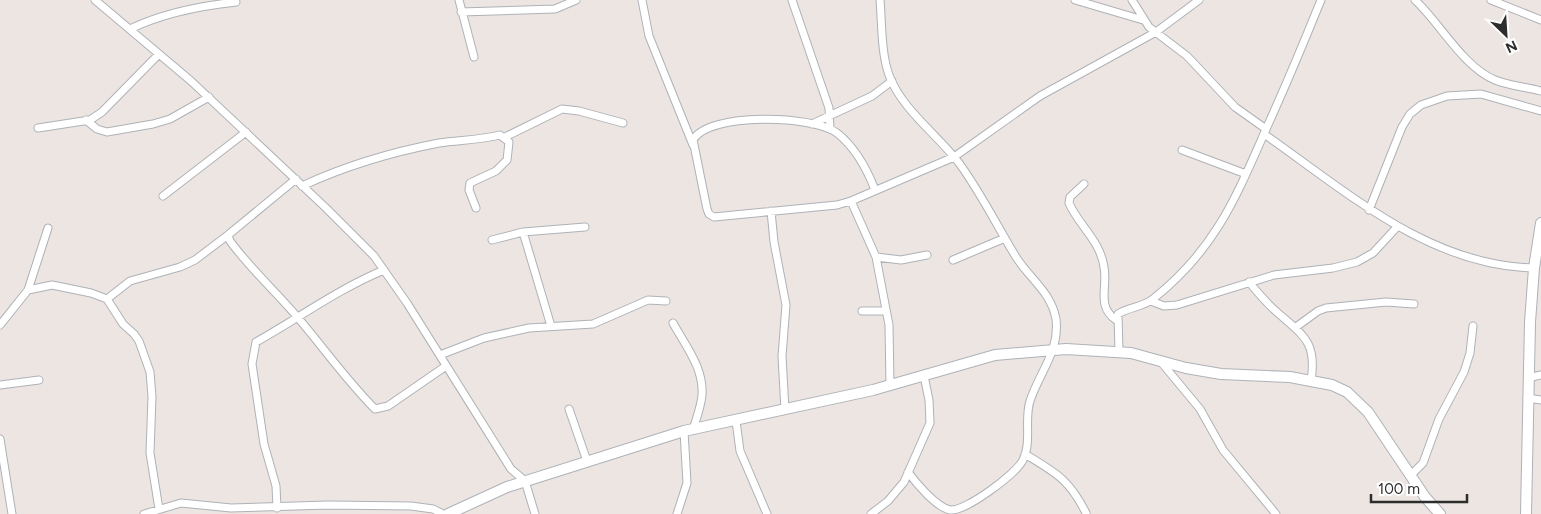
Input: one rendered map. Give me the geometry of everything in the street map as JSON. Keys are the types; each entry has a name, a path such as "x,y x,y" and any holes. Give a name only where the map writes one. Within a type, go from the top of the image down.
{"main road":[{"path":"1526,514 1528,378 1534,268 1541,223"},
{"path":"448,514 507,487 689,431 890,385 995,355 1054,349 1119,352 1221,374 1290,377 1332,385 1347,392 1360,402 1440,514"}],"street":[{"path":"95,0 246,132 359,241 384,270 511,469 525,481 535,514"},
{"path":"459,0 474,57"},
{"path":"461,12 555,9 576,0"},
{"path":"642,0 648,36 693,145 709,214 714,217 820,208 851,201 954,157 1040,96 1156,32 1199,0"},
{"path":"792,0 829,108 830,130"},
{"path":"880,0 888,74 913,113 954,157 992,213 1017,258 1043,288 1056,320 1054,349 1033,392 1027,410 1025,454 1018,468 1004,480 958,509 943,507 923,490 908,472"},
{"path":"1075,0 1143,20"},
{"path":"1132,0 1143,20 1187,56 1235,107 1265,132 1369,210 1397,227 1486,262 1512,268 1534,268"},
{"path":"1119,352 1116,320 1118,314 1151,301 1199,256 1224,220 1265,132 1321,0"},
{"path":"1415,0 1468,60 1483,73 1495,80 1541,91"},
{"path":"1491,0 1541,20"},
{"path":"130,29 149,20 183,10 236,2"},
{"path":"38,128 86,120 102,112 159,54"},
{"path":"812,124 872,96 892,81"},
{"path":"1369,210 1402,127 1410,114 1421,105 1447,96 1481,94 1541,111"},
{"path":"86,120 97,129 107,132 135,128 170,119 208,97"},
{"path":"302,186 360,163 402,152 438,144 480,140 500,135 506,137 562,109 579,111 623,123"},
{"path":"693,145 697,133 713,124 777,120 812,124 837,133 861,159 875,190"},
{"path":"163,196 246,132"},
{"path":"476,208 468,185 503,166 507,160 510,146 506,137"},
{"path":"1182,150 1246,174"},
{"path":"107,299 130,280 180,267 194,260 296,180"},
{"path":"1084,184 1070,197 1069,203 1098,246 1105,274 1103,298 1105,309 1116,320"},
{"path":"851,201 876,258 889,325 890,385"},
{"path":"771,211 786,310 782,356 785,410"},
{"path":"492,240 523,232 585,227"},
{"path":"1151,301 1164,306 1177,305 1274,274 1332,268 1357,262 1374,252 1397,227"},
{"path":"0,325 28,290 48,228"},
{"path":"523,232 551,326"},
{"path":"228,235 230,241 257,276 298,318 336,366 375,409 388,406 446,366"},
{"path":"953,260 1005,238"},
{"path":"876,258 902,260 927,255"},
{"path":"277,508 276,486 264,444 252,364 256,342 298,318 350,284 384,270"},
{"path":"1249,282 1278,313 1304,334 1313,367 1311,381"},
{"path":"28,290 52,285 90,292 107,299 123,324 139,341 150,372 152,397 150,454 159,509"},
{"path":"440,356 484,338 529,328 593,324 648,300 666,301"},
{"path":"1296,327 1318,311 1326,308 1386,302 1414,304"},
{"path":"862,311 886,311"},
{"path":"674,323 693,357 702,385 702,396 689,431 687,484 677,514"},
{"path":"1411,475 1418,471 1423,463 1439,419 1464,372 1470,353 1473,326"},
{"path":"1161,362 1200,409 1224,450 1276,514"},
{"path":"1528,378 1541,375"},
{"path":"873,514 888,501 904,482 930,423 929,400 924,376"},
{"path":"0,385 39,380"},
{"path":"1527,398 1541,400"},
{"path":"569,409 587,461"},
{"path":"736,421 740,451 767,514"},
{"path":"0,439 12,514"},
{"path":"1025,454 1062,477 1070,485 1086,513"},
{"path":"507,487 512,480 511,469"},
{"path":"144,514 159,509 168,510 181,503 231,508 328,505 411,506 433,509 443,514"}]}
